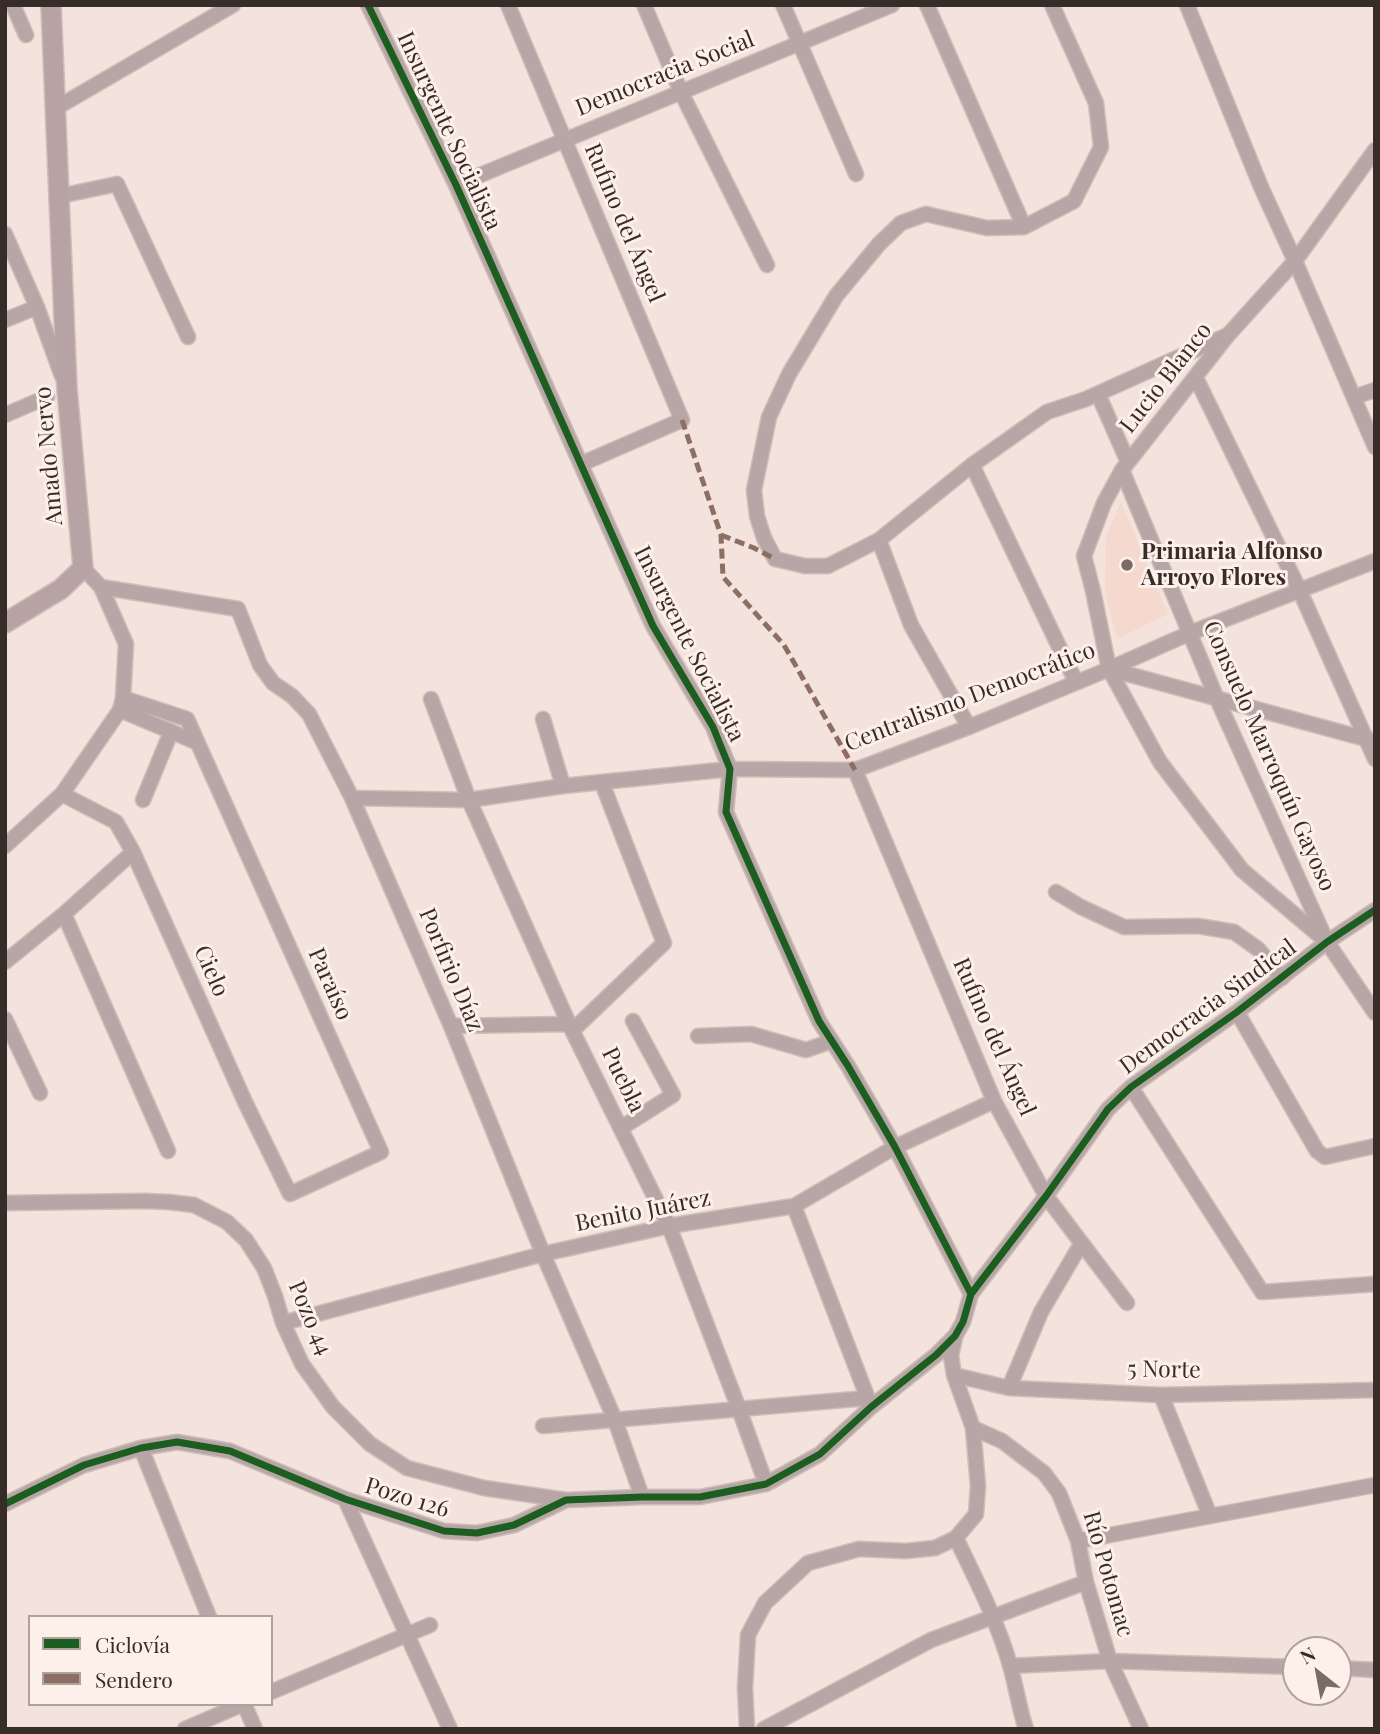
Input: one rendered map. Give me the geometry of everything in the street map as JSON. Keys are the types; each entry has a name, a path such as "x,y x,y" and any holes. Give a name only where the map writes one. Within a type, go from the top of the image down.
{"main road":[{"name":"Amado Nervo","path":"51,5 67,389 83,568"},
{"path":"5,623 61,589 83,568"}],"street":[{"path":"13,5 26,35"},
{"path":"56,107 233,5"},
{"name":"Insurgente Socialista","path":"368,5 456,185 653,626 713,727 730,769 726,812 819,1021 895,1147 971,1294"},
{"name":"Rufino del Ángel","path":"508,5 682,419 580,464"},
{"path":"644,5 681,92 767,265"},
{"path":"783,5 856,174"},
{"name":"Democracia Social","path":"456,185 892,5"},
{"path":"927,5 1024,227"},
{"path":"1052,5 1096,103 1101,147 1074,201 1024,227 987,228 926,214 901,223 879,244 835,296 789,374 769,417 754,490 757,516 775,559 805,566 828,566 879,540 972,465 1046,412 1098,394 1228,335"},
{"path":"1187,5 1261,187 1375,447"},
{"name":"Lucio Blanco","path":"1327,942 1242,870 1160,762 1108,669 1084,556 1104,503 1125,466 1228,335 1295,261 1375,150"},
{"path":"60,196 117,184 188,337"},
{"path":"5,234 37,307 67,389"},
{"path":"5,320 37,307"},
{"path":"1196,378 1300,589 1370,740 1375,759"},
{"path":"1353,397 1375,390"},
{"name":"Consuelo Marroquín Gayoso","path":"1098,394 1217,699 1327,942 1375,1013"},
{"path":"5,415 47,397"},
{"path":"972,465 1076,682"},
{"path":"879,540 911,625 969,727"},
{"name":"Centralismo Democrático","path":"352,798 469,800 564,786 730,769 855,770 969,727 1189,633 1375,561"},
{"path":"5,846 62,794 122,704 126,644 102,587 83,568"},
{"name":"Porfirio Díaz","path":"102,587 238,609 260,665 273,682 292,696 309,715 352,798 451,1026 543,1254 615,1420 642,1497"},
{"path":"1108,669 1370,740"},
{"name":"Puebla","path":"431,699 469,800 571,1027 669,1226 766,1484"},
{"path":"122,704 171,732 196,742"},
{"name":"Paraíso","path":"122,704 187,719 381,1152 290,1194"},
{"path":"543,719 564,786"},
{"path":"143,800 171,732"},
{"name":"Rufino del Ángel","path":"855,770 994,1101 1046,1196 1127,1303"},
{"path":"451,1026 571,1027 664,943 602,782"},
{"name":"Cielo","path":"62,794 116,822 134,852 245,1102 290,1194"},
{"path":"5,962 134,852"},
{"path":"1056,892 1124,927 1198,926 1234,932 1258,949 1282,978"},
{"name":"Democracia Sindical","path":"869,1402 936,1355 955,1336 963,1322 971,1294 1108,1109 1131,1087 1237,1012 1327,942 1375,910"},
{"path":"64,914 168,1152"},
{"path":"1237,1012 1317,1151 1325,1157 1375,1146"},
{"path":"5,1019 40,1093"},
{"path":"621,1128 673,1095 633,1021"},
{"path":"698,1036 751,1034 806,1050 832,1041"},
{"path":"1131,1087 1262,1292 1375,1284"},
{"name":"Benito Juárez","path":"283,1323 543,1254 669,1226 794,1206 895,1147 994,1101"},
{"name":"Pozo 44","path":"5,1203 144,1201 194,1205 227,1222 246,1240 264,1268 283,1323 302,1364 333,1407 370,1444 407,1468 484,1488 566,1500"},
{"path":"543,1426 739,1409 869,1402 794,1206"},
{"path":"1009,1388 1041,1312 1081,1244"},
{"path":"747,1729 745,1688 748,1635 765,1603 808,1563 859,1549 906,1551 935,1548 956,1538 976,1514 978,1486 973,1428 954,1375 951,1356 955,1336"},
{"name":"5 Norte","path":"954,1375 1009,1388 1161,1395 1375,1390"},
{"path":"1161,1395 1210,1516"},
{"name":"Pozo 126","path":"5,1504 84,1465 141,1448 177,1442 230,1451 345,1499 444,1531 477,1533 514,1525 566,1500 700,1497 766,1484 820,1454 869,1402"},
{"name":"Río Potomac","path":"973,1428 1002,1441 1044,1473 1059,1493 1078,1541 1086,1582 1110,1661 1141,1729"},
{"path":"141,1448 208,1615"},
{"path":"1078,1541 1375,1485"},
{"path":"345,1499 450,1729"},
{"path":"956,1538 993,1616 1027,1729"},
{"path":"764,1729 931,1640 1086,1582"},
{"path":"273,1691 430,1625"},
{"path":"1010,1666 1110,1661 1282,1667"},
{"path":"1352,1669 1375,1670"},
{"path":"185,1729 239,1706"},
{"path":"245,1706 255,1729"}],"shaded area":[{"name":"Primaria Alfonso Arroyo Flores","path":"1121,502 1168,614 1117,639 1105,593 1106,537"}],"marked path":[{"path":"682,420 721,535 723,577 784,645 855,770"},
{"path":"721,535 775,559"}],"cycle path":[{"path":"368,5 456,185 653,626 713,727 730,769 726,812 819,1021 895,1147 971,1294"},
{"path":"5,1504 84,1465 141,1448 177,1442 230,1451 345,1499 444,1531 477,1533 514,1525 566,1500 700,1497 766,1484 820,1454 955,1336 963,1322 971,1294 1108,1109 1131,1087 1237,1012 1327,942 1375,910"}],"place":[{"name":"Primaria Alfonso Arroyo Flores","path":"1127,565"}]}
